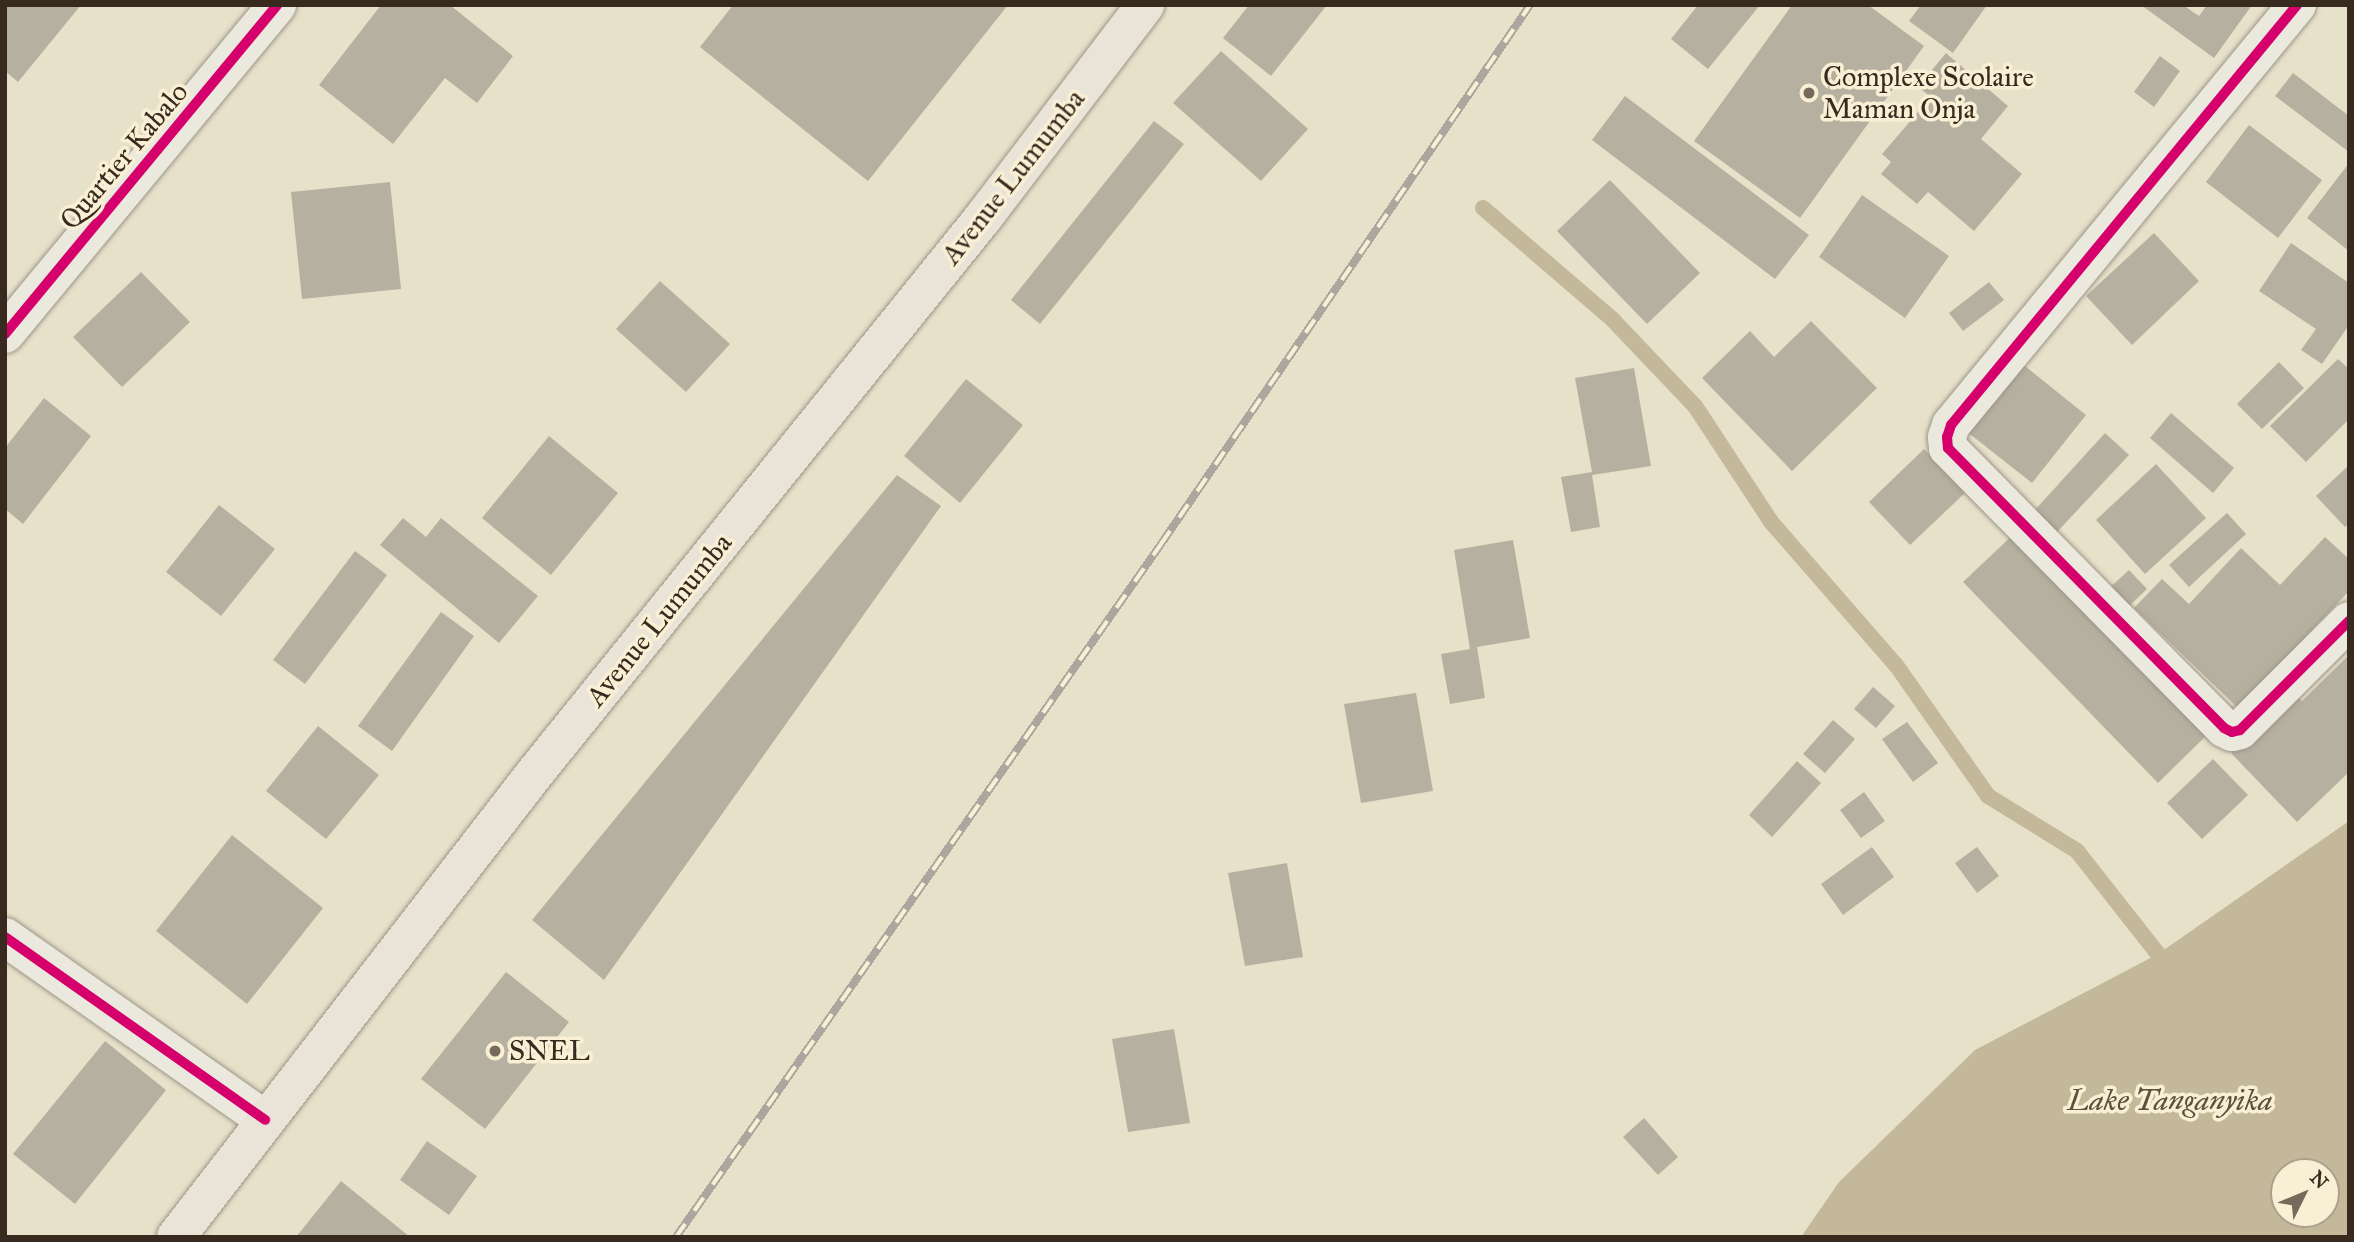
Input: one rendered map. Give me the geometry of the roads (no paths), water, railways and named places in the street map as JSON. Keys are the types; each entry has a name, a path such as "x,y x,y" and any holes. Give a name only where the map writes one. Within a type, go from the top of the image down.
{"highway":[{"name":"Avenue Lumumba","path":"176,1237 544,762 984,218 1145,5"}],"street":[{"name":"Quartier Kabalo","path":"5,334 277,5"},
{"path":"2297,5 1951,425 1947,437 1948,448 2214,719 2232,732 2240,730 2349,621"},
{"path":"5,937 265,1120"}],"water":[{"name":"Lake Tanganyika","path":"2349,821 2349,1237 1801,1237 1839,1182 1975,1050 2158,954"}],"waterway":[{"path":"1483,208 1613,320 1695,406 1772,523 1896,665 1988,796 2077,851 2158,954"}],"railway":[{"path":"676,1237 1161,544 1530,5"}],"place":[{"name":"Complexe Scolaire Maman Onja","path":"1809,93"},
{"name":"SNEL","path":"495,1051"}]}
